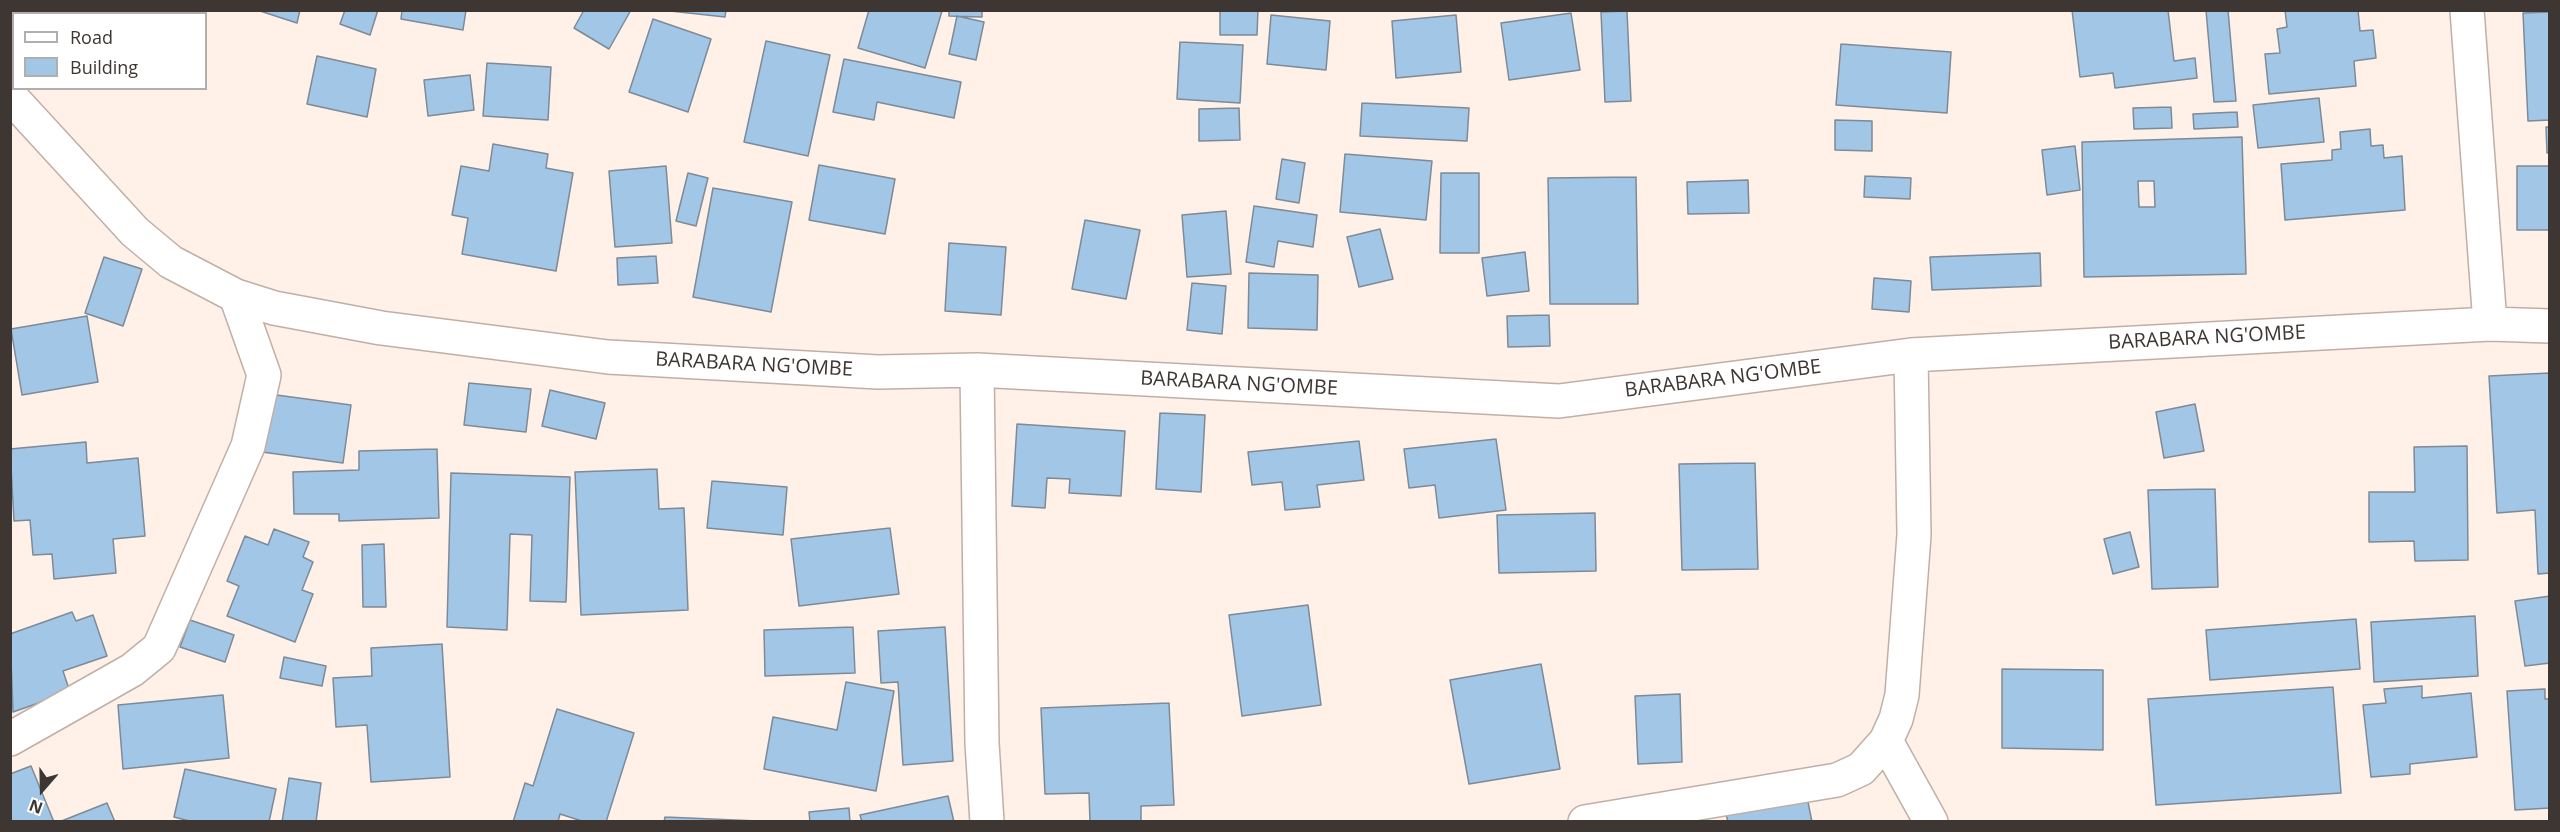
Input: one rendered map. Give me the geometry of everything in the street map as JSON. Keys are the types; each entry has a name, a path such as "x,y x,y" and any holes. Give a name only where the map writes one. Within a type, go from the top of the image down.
{"street":[{"path":"2467,10 2490,324"},
{"name":"BARABARA NG'OMBE","path":"10,96 135,232 171,262 236,296 274,308 381,328 608,357 878,372 977,369 1559,401 1911,355 2490,324 2550,326"},
{"path":"10,739 132,670 159,648 248,446 264,375 236,296"},
{"path":"1585,822 1837,780 1861,769 1886,741 1896,719 1902,695 1914,535 1911,355"},
{"path":"977,369 982,743 987,822"},
{"path":"1886,741 1932,822"}],"building":[{"path":"257,10 300,10 297,23"},
{"path":"345,10 378,10 370,35 340,24"},
{"path":"402,10 466,10 463,30 401,19"},
{"path":"584,10 631,10 609,49 574,28"},
{"path":"661,10 726,10 725,17"},
{"path":"869,10 942,11 925,68 858,48"},
{"path":"949,10 982,10 982,17 949,16"},
{"path":"1220,10 1258,10 1257,35 1220,35"},
{"path":"2072,10 2168,10 2174,61 2195,58 2197,78 2115,88 2113,73 2080,77"},
{"path":"2206,10 2228,10 2236,101 2214,102"},
{"path":"2285,10 2358,10 2360,31 2373,30 2376,58 2354,61 2356,86 2269,94 2265,54 2280,53 2277,29 2287,27"},
{"path":"1627,11 1631,101 1605,102 1601,12"},
{"path":"2550,12 2550,120 2528,121 2523,13"},
{"path":"1571,13 1580,70 1509,80 1501,23"},
{"path":"1271,15 1330,21 1326,70 1267,64"},
{"path":"1456,15 1461,72 1396,78 1392,21"},
{"path":"957,16 984,22 976,60 949,54"},
{"path":"653,19 711,39 688,112 629,92"},
{"path":"766,41 830,55 808,156 744,142"},
{"path":"1180,42 1243,45 1240,103 1177,99"},
{"path":"1841,44 1951,52 1947,113 1836,105"},
{"path":"317,56 376,69 367,117 307,104"},
{"path":"844,59 961,82 954,118 877,102 874,120 833,112"},
{"path":"487,63 551,67 548,120 483,116"},
{"path":"470,75 474,110 428,116 424,80"},
{"path":"2319,98 2324,142 2258,148 2253,105"},
{"path":"1362,103 1469,108 1467,141 1360,136"},
{"path":"2171,107 2172,128 2134,129 2133,108"},
{"path":"1239,108 1240,140 1199,141 1199,109"},
{"path":"2237,112 2238,127 2194,129 2193,114"},
{"path":"1835,120 1872,121 1872,151 1835,150"},
{"path":"2546,127 2550,127 2550,152 2547,153"},
{"path":"2370,129 2371,146 2383,145 2384,158 2402,156 2405,210 2285,220 2281,164 2332,160 2332,150 2341,149 2340,132"},
{"path":"2242,137 2246,274 2084,277 2082,142","holes":["2138,181 2154,181 2155,207 2139,207"]},
{"path":"493,144 548,154 546,168 573,173 556,271 462,254 468,218 452,215 461,166 489,171"},
{"path":"2075,146 2080,190 2047,195 2042,150"},
{"path":"1345,154 1432,161 1426,220 1340,212"},
{"path":"1282,159 1305,163 1299,203 1276,199"},
{"path":"819,165 895,179 885,234 809,220"},
{"path":"666,166 672,243 615,247 609,171"},
{"path":"2517,166 2550,166 2550,230 2517,230"},
{"path":"688,173 708,178 696,226 676,221"},
{"path":"1441,173 1479,173 1479,253 1440,253"},
{"path":"1865,176 1911,178 1910,199 1864,197"},
{"path":"1636,177 1638,304 1550,304 1548,178"},
{"path":"1748,180 1749,213 1688,214 1687,182"},
{"path":"713,188 792,202 771,312 693,297"},
{"path":"1254,206 1317,215 1313,247 1278,241 1274,267 1246,262"},
{"path":"1226,211 1231,274 1187,277 1182,215"},
{"path":"1085,220 1140,230 1126,299 1072,289"},
{"path":"1380,229 1393,279 1359,287 1347,237"},
{"path":"949,243 1006,247 1001,315 945,311"},
{"path":"1525,252 1529,291 1487,296 1482,258"},
{"path":"2040,253 2041,286 1932,290 1930,257"},
{"path":"656,256 658,283 618,285 617,258"},
{"path":"104,257 142,269 123,326 85,313"},
{"path":"1249,273 1318,275 1317,330 1248,328"},
{"path":"1874,278 1911,281 1909,312 1872,309"},
{"path":"1192,283 1226,286 1222,334 1187,330"},
{"path":"1549,315 1550,346 1508,347 1507,316"},
{"path":"87,316 98,382 22,395 11,329"},
{"path":"2550,373 2550,573 2538,574 2535,510 2497,513 2489,376"},
{"path":"469,383 531,389 526,432 464,425"},
{"path":"550,390 605,403 596,439 542,426"},
{"path":"269,394 351,405 343,463 262,452"},
{"path":"2195,404 2204,451 2164,458 2156,412"},
{"path":"1160,413 1205,415 1201,492 1156,489"},
{"path":"1017,424 1125,431 1121,496 1069,493 1070,479 1047,478 1045,508 1012,506"},
{"path":"1496,439 1506,510 1439,518 1435,485 1409,488 1404,449"},
{"path":"1359,441 1364,480 1317,485 1320,507 1285,510 1282,482 1252,485 1248,452"},
{"path":"86,442 87,463 138,458 145,536 113,539 116,573 54,579 52,554 33,555 30,520 14,521 10,449"},
{"path":"2467,446 2468,560 2415,561 2414,541 2369,542 2369,492 2415,492 2414,447"},
{"path":"437,449 439,518 339,521 339,514 294,514 293,472 359,470 359,451"},
{"path":"1755,463 1758,569 1682,570 1679,464"},
{"path":"657,469 659,509 684,508 688,610 581,615 575,472"},
{"path":"451,473 570,477 566,602 530,601 532,535 510,534 507,630 447,627"},
{"path":"712,481 787,487 783,535 707,528"},
{"path":"2215,489 2218,587 2152,589 2148,490"},
{"path":"1595,513 1596,571 1499,573 1497,515"},
{"path":"890,528 899,594 799,606 791,539"},
{"path":"274,529 309,542 303,557 313,562 302,590 313,594 295,642 227,616 239,586 227,581 245,536 268,545"},
{"path":"2130,532 2139,567 2113,574 2104,539"},
{"path":"384,544 386,607 363,607 362,545"},
{"path":"2550,596 2550,663 2525,666 2515,601"},
{"path":"1308,605 1321,705 1242,716 1229,615"},
{"path":"72,612 76,621 93,615 107,656 63,671 70,692 13,712 10,634"},
{"path":"2475,616 2478,676 2374,682 2371,622"},
{"path":"2356,619 2360,669 2210,680 2206,630"},
{"path":"190,620 234,635 225,662 180,647"},
{"path":"853,627 855,673 765,676 764,630"},
{"path":"945,627 953,761 903,765 898,682 881,683 878,631"},
{"path":"442,644 450,777 371,782 367,725 336,727 333,678 372,676 371,648"},
{"path":"284,657 326,666 322,686 280,678"},
{"path":"1541,664 1560,769 1469,784 1450,680"},
{"path":"2002,669 2103,670 2103,750 2002,748"},
{"path":"846,682 894,691 876,791 764,769 773,717 837,730"},
{"path":"2422,686 2422,698 2471,693 2477,757 2410,764 2410,774 2371,777 2363,705 2386,703 2384,689"},
{"path":"2333,687 2341,793 2156,805 2148,699"},
{"path":"2545,689 2545,699 2550,699 2550,808 2515,810 2507,691"},
{"path":"1680,694 1682,762 1638,764 1635,696"},
{"path":"223,695 229,758 123,769 118,705"},
{"path":"1169,703 1174,805 1141,806 1141,822 1090,822 1089,793 1045,794 1041,708"},
{"path":"557,709 634,733 606,822 585,822 560,814 558,822 513,822 525,783 533,786"},
{"path":"31,766 54,822 10,822 10,774"},
{"path":"185,769 276,789 269,822 193,822 174,817"},
{"path":"289,778 321,783 316,822 282,822"},
{"path":"948,796 954,822 862,822 860,815"},
{"path":"1807,797 1812,822 1728,822 1726,814"},
{"path":"107,803 115,822 59,822"},
{"path":"849,808 850,822 810,822 809,812"},
{"path":"665,817 758,821 758,822 664,822"}]}
